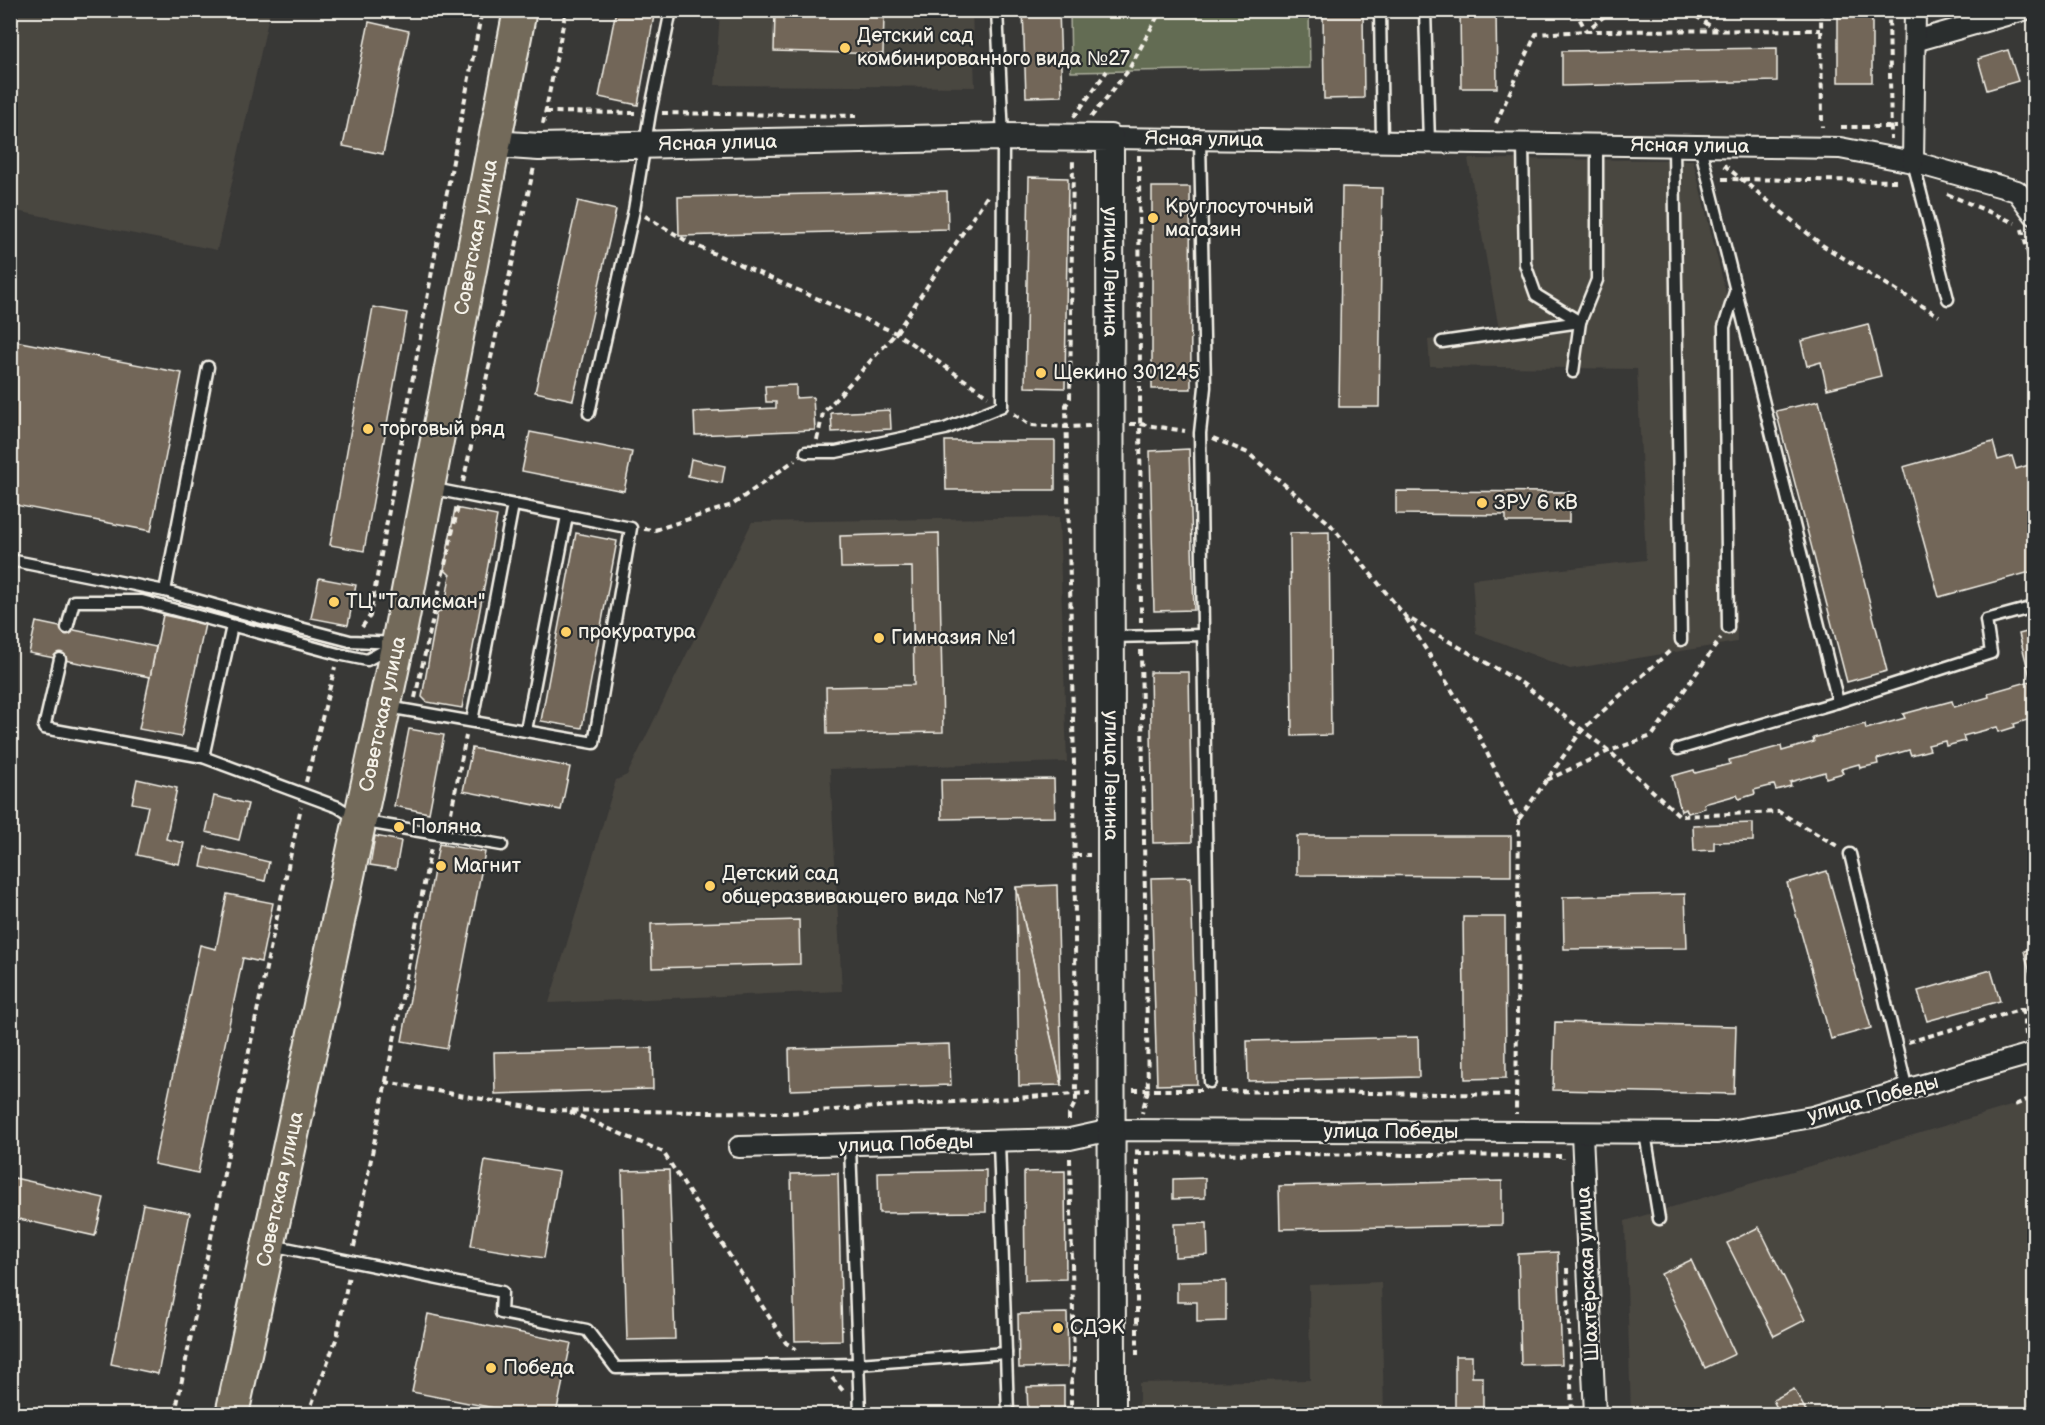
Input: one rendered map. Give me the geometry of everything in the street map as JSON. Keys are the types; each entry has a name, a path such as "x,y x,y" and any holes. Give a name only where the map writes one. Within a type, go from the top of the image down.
{"main road":[{"name":"Советская улица","path":"232,1414 360,821 398,709 398,643 520,10"}],"street":[{"path":"1913,162 1915,10"},
{"path":"1915,41 2024,10"},
{"name":"Ясная улица","path":"494,144 539,147 1002,137 1073,128 1110,138 1139,139 1840,148 1913,162 2016,191 2034,214"},
{"name":"улица Ленина","path":"1110,138 1112,1414"},
{"name":"улица Победы","path":"739,1147 1070,1139 1111,1141 1137,1130 1717,1133 1812,1117 2034,1053"},
{"name":"Шахтёрская улица","path":"1582,1134 1595,1414"}],"lane":[{"path":"589,413 634,210 650,113 671,10"},
{"path":"806,452 836,452 945,429 1002,406 1002,137 997,10"},
{"path":"1380,10 1382,142"},
{"path":"1425,10 1429,143"},
{"path":"1200,140 1205,387 1200,433 1209,1087"},
{"path":"1523,144 1525,264 1536,295 1580,322"},
{"path":"1573,372 1580,322 1597,280 1597,145"},
{"path":"1674,146 1681,640"},
{"path":"1700,146 1838,702"},
{"path":"1913,162 1948,299"},
{"path":"1728,627 1724,327 1737,289"},
{"path":"1442,342 1580,322"},
{"path":"165,591 208,367"},
{"path":"398,709 594,742 631,528 428,488"},
{"path":"471,720 513,506"},
{"path":"526,730 567,516"},
{"path":"10,560 165,591 350,641 398,643"},
{"path":"67,628 74,601 142,600 232,626 367,660 398,643"},
{"path":"1678,749 1838,702 1991,653 1986,620 2034,607"},
{"path":"203,757 232,626"},
{"path":"1111,638 1203,634"},
{"path":"60,659 44,728 203,757 338,807 360,821 502,845"},
{"path":"1850,854 1907,1090"},
{"path":"1645,1133 1659,1219"},
{"path":"999,1141 1008,1414"},
{"path":"850,1146 860,1412"},
{"path":"268,1244 502,1292 501,1313 587,1330 616,1368 858,1364 1006,1353"}],"path":[{"path":"350,641 370,616 482,10"},
{"path":"398,709 461,494 539,147 566,10"},
{"path":"1154,10 1155,22"},
{"path":"1090,118 1128,71 1161,10"},
{"path":"1575,10 1586,32"},
{"path":"1586,32 1612,10"},
{"path":"1687,10 1718,31"},
{"path":"1821,10 1822,127"},
{"path":"1889,10 1889,127 1896,181"},
{"path":"1496,123 1536,34 1821,30"},
{"path":"1071,1414 1071,1384 1074,1368 1069,1115 1076,1101 1076,1094 1074,764 1066,405 1070,398 1073,128 1107,71"},
{"path":"1137,1367 1137,1130 1148,1090 1141,636 1139,139"},
{"path":"1700,146 1822,245 1938,316"},
{"path":"631,528 655,530 732,505 816,445 823,413 896,333 1002,173"},
{"path":"1709,178 1918,181 2021,225 2034,277"},
{"path":"634,210 690,243 896,333 1030,425 1067,427 1140,424 1200,433 1248,453 1330,524 1405,616 1472,722 1519,819 1516,1133"},
{"path":"1405,616 1523,684 1610,751 1680,816 1779,812 1850,854"},
{"path":"1546,780 1652,735 1728,627"},
{"path":"1519,819 1582,730 1681,640"},
{"path":"175,1414 303,794 338,654"},
{"path":"447,835 471,720"},
{"path":"308,1414 337,1337 434,832"},
{"path":"1896,1045 2034,1006"},
{"path":"386,1082 545,1110 787,1113 1209,1087"},
{"path":"1219,1091 1517,1095"},
{"path":"2015,1105 2034,1096"},
{"path":"567,1110 663,1152 786,1343 820,1364 860,1412"},
{"path":"1111,1141 1137,1152 1563,1156 1563,1168"},
{"path":"1566,1262 1572,1414"}],"shaded area":[{"path":"10,11 270,11 217,250 11,210"},
{"name":"Детский сад комбинированного вида №27","path":"720,11 972,11 975,87 715,85"},
{"path":"1468,159 1693,160 1731,313 1737,642 1570,669 1476,633 1472,579 1646,560 1637,369 1430,366 1428,340 1499,329"},
{"name":"Гимназия №1","path":"1059,517 1067,762 830,769 842,991 549,1003 616,780 627,775 752,522"},
{"path":"2034,1099 2034,1414 1631,1414 1625,1221"},
{"path":"1381,1282 1384,1414 1139,1414 1139,1383 1310,1380 1309,1285"}],"green space":[{"path":"1070,11 1309,11 1310,68 1071,72"}],"building":[{"path":"616,10 655,10 638,105 599,97"},
{"path":"1023,10 1059,10 1062,96 1026,97"},
{"path":"1323,10 1363,10 1364,98 1324,99"},
{"path":"1460,10 1496,10 1497,88 1461,88"},
{"path":"1838,10 1872,10 1872,82 1838,82"},
{"path":"775,12 884,15 883,54 774,51"},
{"path":"369,22 409,31 383,154 343,146"},
{"path":"1777,48 1777,81 1562,86 1562,51"},
{"path":"2008,50 2018,81 1987,90 1978,59"},
{"path":"1029,177 1068,178 1065,388 1025,387"},
{"path":"1152,187 1190,187 1191,389 1152,389"},
{"path":"1342,187 1382,188 1379,407 1339,407"},
{"path":"947,191 948,229 679,236 678,197"},
{"path":"578,201 616,210 573,400 535,392"},
{"name":"торговый ряд","path":"373,307 407,313 364,551 330,545"},
{"path":"1868,324 1881,376 1827,389 1821,362 1807,366 1801,341"},
{"path":"10,340 182,373 151,531 10,504"},
{"path":"796,385 796,398 813,397 815,430 695,435 694,412 776,408 776,402 766,402 765,386"},
{"path":"1819,401 1887,671 1847,682 1776,411"},
{"path":"890,410 891,429 832,432 831,413"},
{"path":"530,432 632,452 624,491 522,471"},
{"path":"945,441 1055,441 1055,490 946,490"},
{"path":"1993,442 1998,460 2012,456 2016,469 2032,464 2034,472 2034,571 1939,597 1903,467"},
{"path":"1189,449 1194,610 1154,611 1150,451"},
{"path":"691,459 725,466 722,483 688,476"},
{"name":"ЗРУ 6 кВ","path":"1396,491 1569,492 1569,522 1506,522 1506,515 1396,514"},
{"path":"455,508 497,516 462,708 427,702 422,697 437,614 445,607 450,575 444,569"},
{"path":"1329,532 1331,735 1292,736 1290,533"},
{"path":"576,533 617,541 582,728 541,721"},
{"path":"939,533 943,732 827,734 826,687 914,685 912,567 841,568 840,536"},
{"name":"ТЦ \"Талисман\"","path":"319,578 356,585 348,625 311,618"},
{"path":"163,615 205,624 181,737 139,729"},
{"path":"36,622 156,647 150,677 29,653"},
{"path":"2034,630 2034,718 2014,724 2015,727 1999,732 1997,727 1963,736 1965,741 1946,746 1945,741 1928,745 1930,750 1911,755 1909,750 1877,759 1878,764 1860,768 1859,764 1841,769 1843,773 1826,778 1825,772 1790,782 1791,786 1776,790 1774,785 1754,790 1755,794 1739,799 1737,795 1704,804 1705,808 1688,813 1686,809 1681,811 1672,776 1730,764 1729,760 1781,746 1782,751 1814,742 1813,738 1865,724 1866,729 1905,718 1903,714 1952,701 1954,707 1989,697 1988,693 2031,681 2019,634"},
{"path":"1150,672 1189,672 1192,842 1153,843"},
{"path":"409,729 444,735 429,813 394,806"},
{"path":"472,748 570,767 561,810 463,791"},
{"path":"137,779 177,788 166,839 184,843 179,864 137,855 148,806 132,803"},
{"path":"1054,779 1055,817 942,819 941,780"},
{"path":"214,796 248,804 239,840 206,832"},
{"path":"1753,823 1753,841 1714,842 1714,850 1694,851 1693,825"},
{"path":"375,836 401,841 396,869 370,865"},
{"path":"1297,836 1511,836 1511,876 1297,875"},
{"path":"439,844 485,852 447,1049 402,1041"},
{"path":"205,847 269,862 265,881 201,867"},
{"path":"1827,871 1871,1028 1831,1039 1787,883"},
{"path":"1191,877 1197,1084 1157,1085 1151,878"},
{"path":"1057,885 1062,1085 1016,887"},
{"path":"1016,887 1062,1085 1019,1086"},
{"path":"227,894 273,903 261,962 243,958 198,1173 154,1164 200,945 216,949"},
{"path":"1685,894 1687,948 1564,949 1563,897"},
{"path":"1463,917 1505,917 1506,1078 1465,1079"},
{"path":"799,920 800,964 652,968 651,924"},
{"path":"2034,948 2034,988 2024,951"},
{"path":"1991,970 2000,1001 1927,1021 1918,991"},
{"path":"1555,1022 1736,1026 1734,1094 1553,1090"},
{"path":"1418,1037 1419,1077 1248,1081 1247,1041"},
{"path":"949,1044 951,1085 790,1090 789,1049"},
{"path":"652,1048 653,1089 495,1094 494,1052"},
{"path":"485,1160 559,1172 544,1258 471,1246"},
{"path":"669,1170 675,1339 627,1340 622,1171"},
{"path":"986,1170 986,1212 879,1213 878,1172"},
{"path":"1065,1171 1066,1279 1025,1280 1024,1172"},
{"path":"838,1173 842,1340 795,1341 791,1174"},
{"path":"10,1177 104,1198 95,1236 10,1217"},
{"path":"1205,1178 1205,1198 1173,1199 1173,1179"},
{"path":"1502,1181 1502,1225 1280,1229 1279,1186"},
{"path":"143,1204 190,1213 158,1374 111,1364"},
{"path":"1207,1223 1208,1255 1175,1257 1174,1224"},
{"path":"1759,1227 1805,1320 1774,1336 1727,1243"},
{"path":"1558,1252 1562,1364 1521,1365 1518,1254"},
{"path":"1691,1260 1735,1354 1705,1368 1661,1274"},
{"path":"1226,1281 1226,1321 1197,1322 1197,1302 1177,1302 1177,1282"},
{"path":"1067,1313 1068,1367 1019,1368 1018,1314"},
{"name":"Победа","path":"428,1314 571,1343 556,1414 525,1414 412,1392"},
{"path":"1455,1356 1472,1356 1472,1377 1483,1377 1483,1414 1455,1414"},
{"path":"1064,1386 1064,1414 1028,1414 1027,1387"},
{"path":"1794,1389 1806,1411 1799,1414 1780,1414 1773,1400"},
{"path":"624,1410 839,1413 623,1414"},
{"path":"1284,1413 1284,1414 1236,1414"}],"place":[{"name":"Детский сад комбинированного вида №27","path":"845,48"},
{"name":"Круглосуточный магазин","path":"1153,218"},
{"name":"Щекино 301245","path":"1041,373"},
{"name":"торговый ряд","path":"368,429"},
{"name":"ЗРУ 6 кВ","path":"1482,503"},
{"name":"ТЦ \"Талисман\"","path":"334,602"},
{"name":"прокуратура","path":"566,632"},
{"name":"Гимназия №1","path":"879,638"},
{"name":"Поляна","path":"399,827"},
{"name":"Магнит","path":"441,866"},
{"name":"Детский сад общеразвивающего вида №17","path":"710,886"},
{"name":"СДЭК","path":"1058,1328"},
{"name":"Победа","path":"491,1368"}]}
